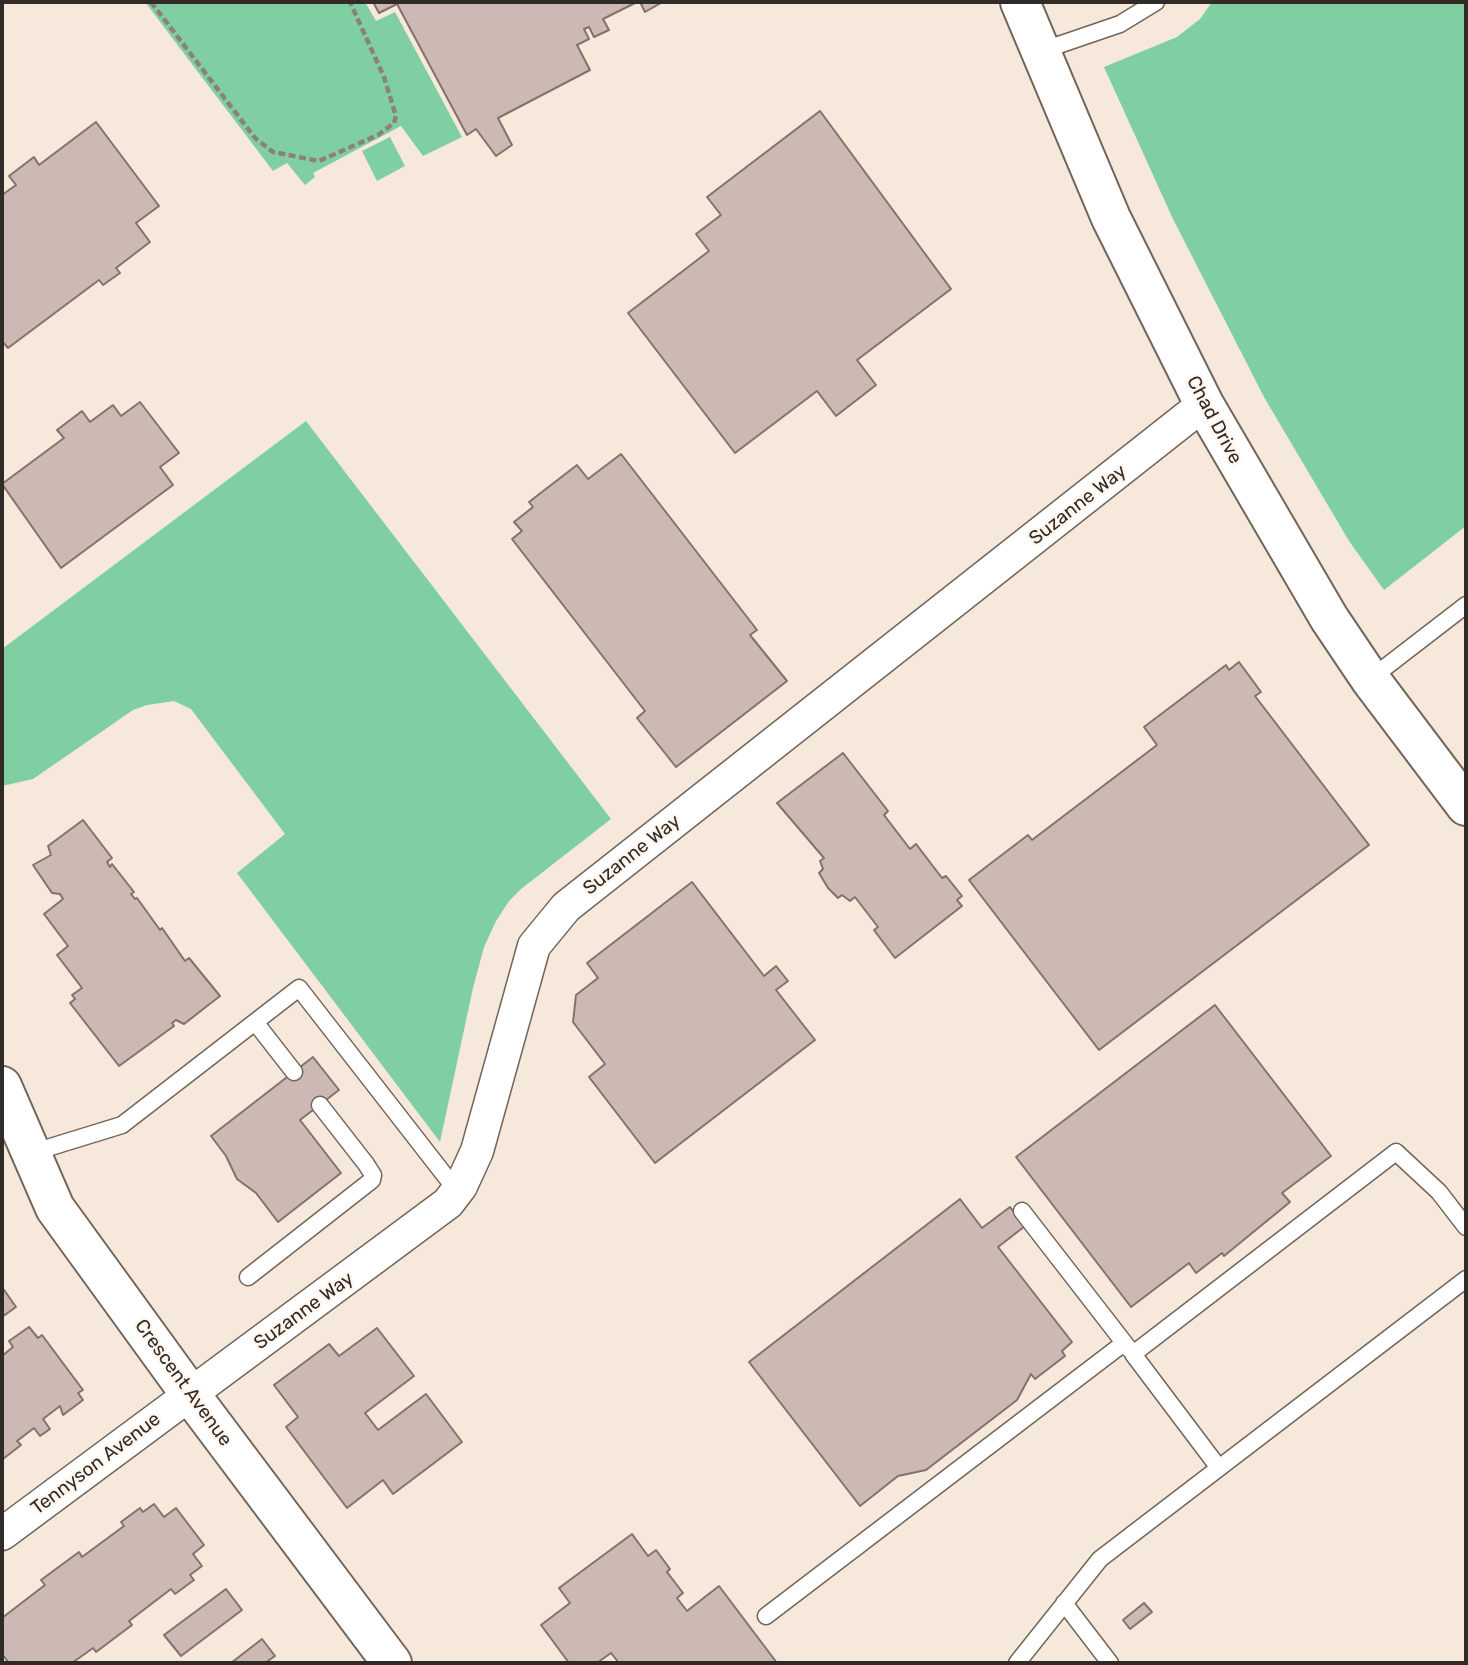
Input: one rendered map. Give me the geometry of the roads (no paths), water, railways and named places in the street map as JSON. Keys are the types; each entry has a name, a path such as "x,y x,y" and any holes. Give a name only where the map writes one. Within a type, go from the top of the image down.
{"street":[{"name":"Chad Drive","path":"1020,2 1111,218 1205,404 1265,512 1370,679 1466,806"},
{"name":"Suzanne Way","path":"190,1394 429,1220 457,1191 477,1151 530,956 546,928 566,907 1205,404"},
{"name":"Crescent Avenue","path":"2,1086 55,1208 190,1394 392,1663"},
{"name":"Tennyson Avenue","path":"2,1534 190,1394"}],"lane":[{"path":"1039,52 1120,23 1156,2"},
{"path":"1370,679 1463,614"},
{"path":"31,1153 129,1120 299,988 457,1191"},
{"path":"256,1022 294,1072"},
{"path":"248,1277 372,1180 373,1175 366,1164 320,1105"},
{"path":"766,1616 1396,1152 1439,1192 1466,1227"},
{"path":"1022,1211 1219,1468"},
{"path":"1017,1663 1100,1559 1466,1279"},
{"path":"1064,1603 1110,1663"}]}
